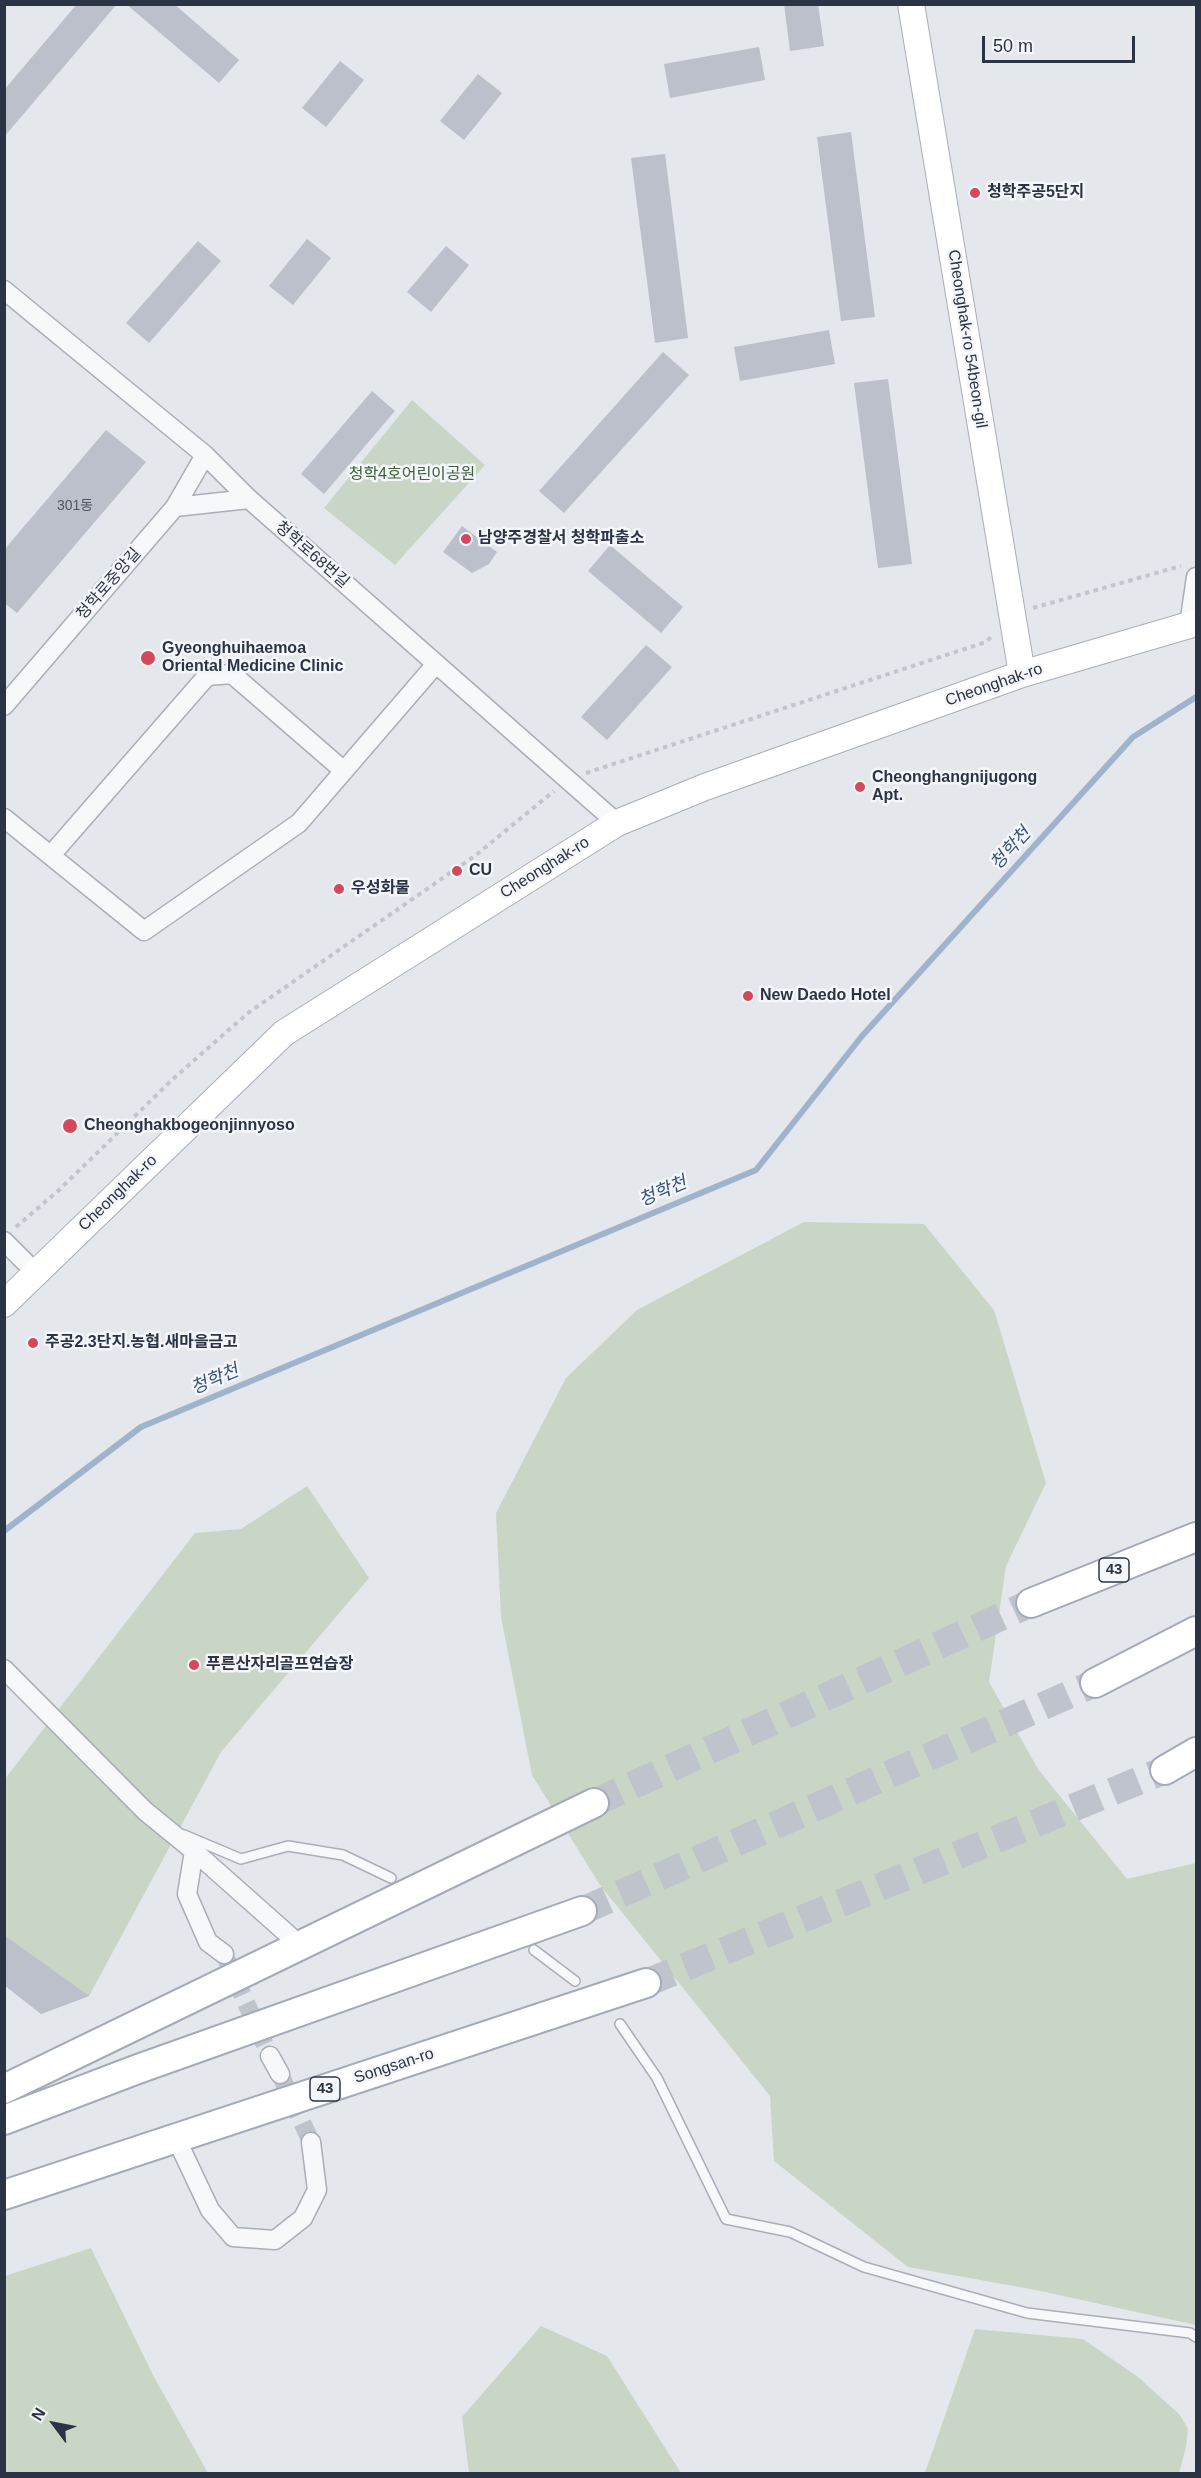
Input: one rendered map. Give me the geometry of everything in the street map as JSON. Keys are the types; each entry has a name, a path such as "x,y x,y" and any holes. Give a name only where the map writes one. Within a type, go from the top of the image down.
{"main road":[{"name":"43","path":"1031,1603 1197,1537"},
{"path":"1095,1683 1197,1631"},
{"path":"1165,1770 1197,1752"},
{"path":"4,2089 594,1803"},
{"path":"4,2120 138,2069 582,1911"},
{"name":"Songsan-ro","path":"4,2195 646,1983"}],"street":[{"name":"Cheonghak-ro 54beon-gil","path":"911,4 1022,674"},
{"name":"청학로68번길","path":"4,290 205,455 249,499 617,823"},
{"name":"청학로중앙길","path":"4,706 175,507 205,455"},
{"path":"175,507 249,499"},
{"path":"1191,571 1193,624"},
{"name":"Cheonghak-ro","path":"4,1304 284,1033 617,823 705,787 1022,674 1193,624"},
{"path":"4,818 144,932 299,823 436,664"},
{"path":"51,855 207,676 232,674 344,771"},
{"path":"4,1241 36,1273"},
{"path":"4,1669 145,1810 301,1946"},
{"path":"194,1851 187,1894 208,1942 224,1954"},
{"path":"270,2056 280,2074"},
{"path":"176,2138 210,2210 233,2237 275,2240 303,2218 317,2190 311,2142"}],"lane":[{"path":"165,1827 241,1859 288,1846 343,1855 391,1878"},
{"path":"534,1950 575,1981"},
{"path":"620,2024 657,2078 726,2219 790,2232 864,2267 1027,2313 1190,2333 1197,2337"}],"path":[{"path":"1013,614 1191,571"}],"green space":[{"name":"청학4호어린이공원","path":"412,400 485,465 395,565 324,508"},
{"path":"804,1222 924,1224 994,1310 1046,1483 1006,1566 989,1682 1038,1769 1127,1879 1196,1863 1196,2325 1036,2290 908,2267 774,2161 770,2096 600,1885 532,1775 501,1617 496,1513 566,1378 637,1310"},
{"name":"푸른산자리골프연습장","path":"307,1486 369,1578 221,1752 89,1996 41,2014 5,1985 4,1780 195,1533 241,1529"},
{"path":"91,2248 153,2375 208,2473 5,2473 5,2276"},
{"path":"541,2326 607,2356 681,2473 469,2473 462,2417"},
{"path":"975,2329 1083,2339 1138,2377 1180,2415 1188,2429 1179,2473 925,2473"}],"building":[{"path":"77,4 117,4 4,137 4,90"},
{"path":"126,4 174,4 239,60 219,83"},
{"path":"784,4 818,4 824,46 790,51"},
{"path":"759,47 765,80 670,98 664,64"},
{"path":"340,61 364,80 326,127 302,108"},
{"path":"478,74 502,93 464,140 440,121"},
{"path":"851,132 875,317 841,321 817,137"},
{"path":"665,154 688,338 655,343 631,158"},
{"path":"307,239 331,258 293,305 269,286"},
{"path":"198,241 221,261 149,343 126,323"},
{"path":"446,246 469,265 431,312 407,292"},
{"path":"829,330 835,364 740,381 734,347"},
{"path":"663,352 689,375 564,513 539,491"},
{"path":"888,379 912,564 878,568 854,383"},
{"path":"372,391 395,411 324,494 301,474"},
{"path":"106,430 146,462 17,613 4,603 4,550"},
{"name":"남양주경찰서 청학파출소","path":"462,526 497,552 489,564 472,573 443,552"},
{"path":"610,545 683,607 661,633 588,571"},
{"path":"646,645 672,667 607,740 581,717"},
{"path":"4,1935 89,1996 41,2014 4,1985"}],"waterway":[{"name":"청학천","path":"4,1531 141,1427 756,1170 862,1036 1133,737 1196,697"}],"tunnel":[{"path":"594,1803 1031,1603"},
{"path":"582,1911 1095,1683"},
{"path":"646,1983 1165,1770"},
{"path":"224,1954 270,2056"},
{"path":"280,2074 311,2142"}],"place":[{"name":"청학주공5단지","path":"975,193"},
{"name":"남양주경찰서 청학파출소","path":"466,539"},
{"name":"Gyeonghuihaemoa Oriental Medicine Clinic","path":"148,658"},
{"name":"Cheonghangnijugong Apt.","path":"860,787"},
{"name":"CU","path":"457,871"},
{"name":"우성화물","path":"339,889"},
{"name":"New Daedo Hotel","path":"748,996"},
{"name":"Cheonghakbogeonjinnyoso","path":"70,1126"},
{"name":"주공2.3단지.농협.새마을금고","path":"33,1343"},
{"name":"푸른산자리골프연습장","path":"194,1665"}]}
